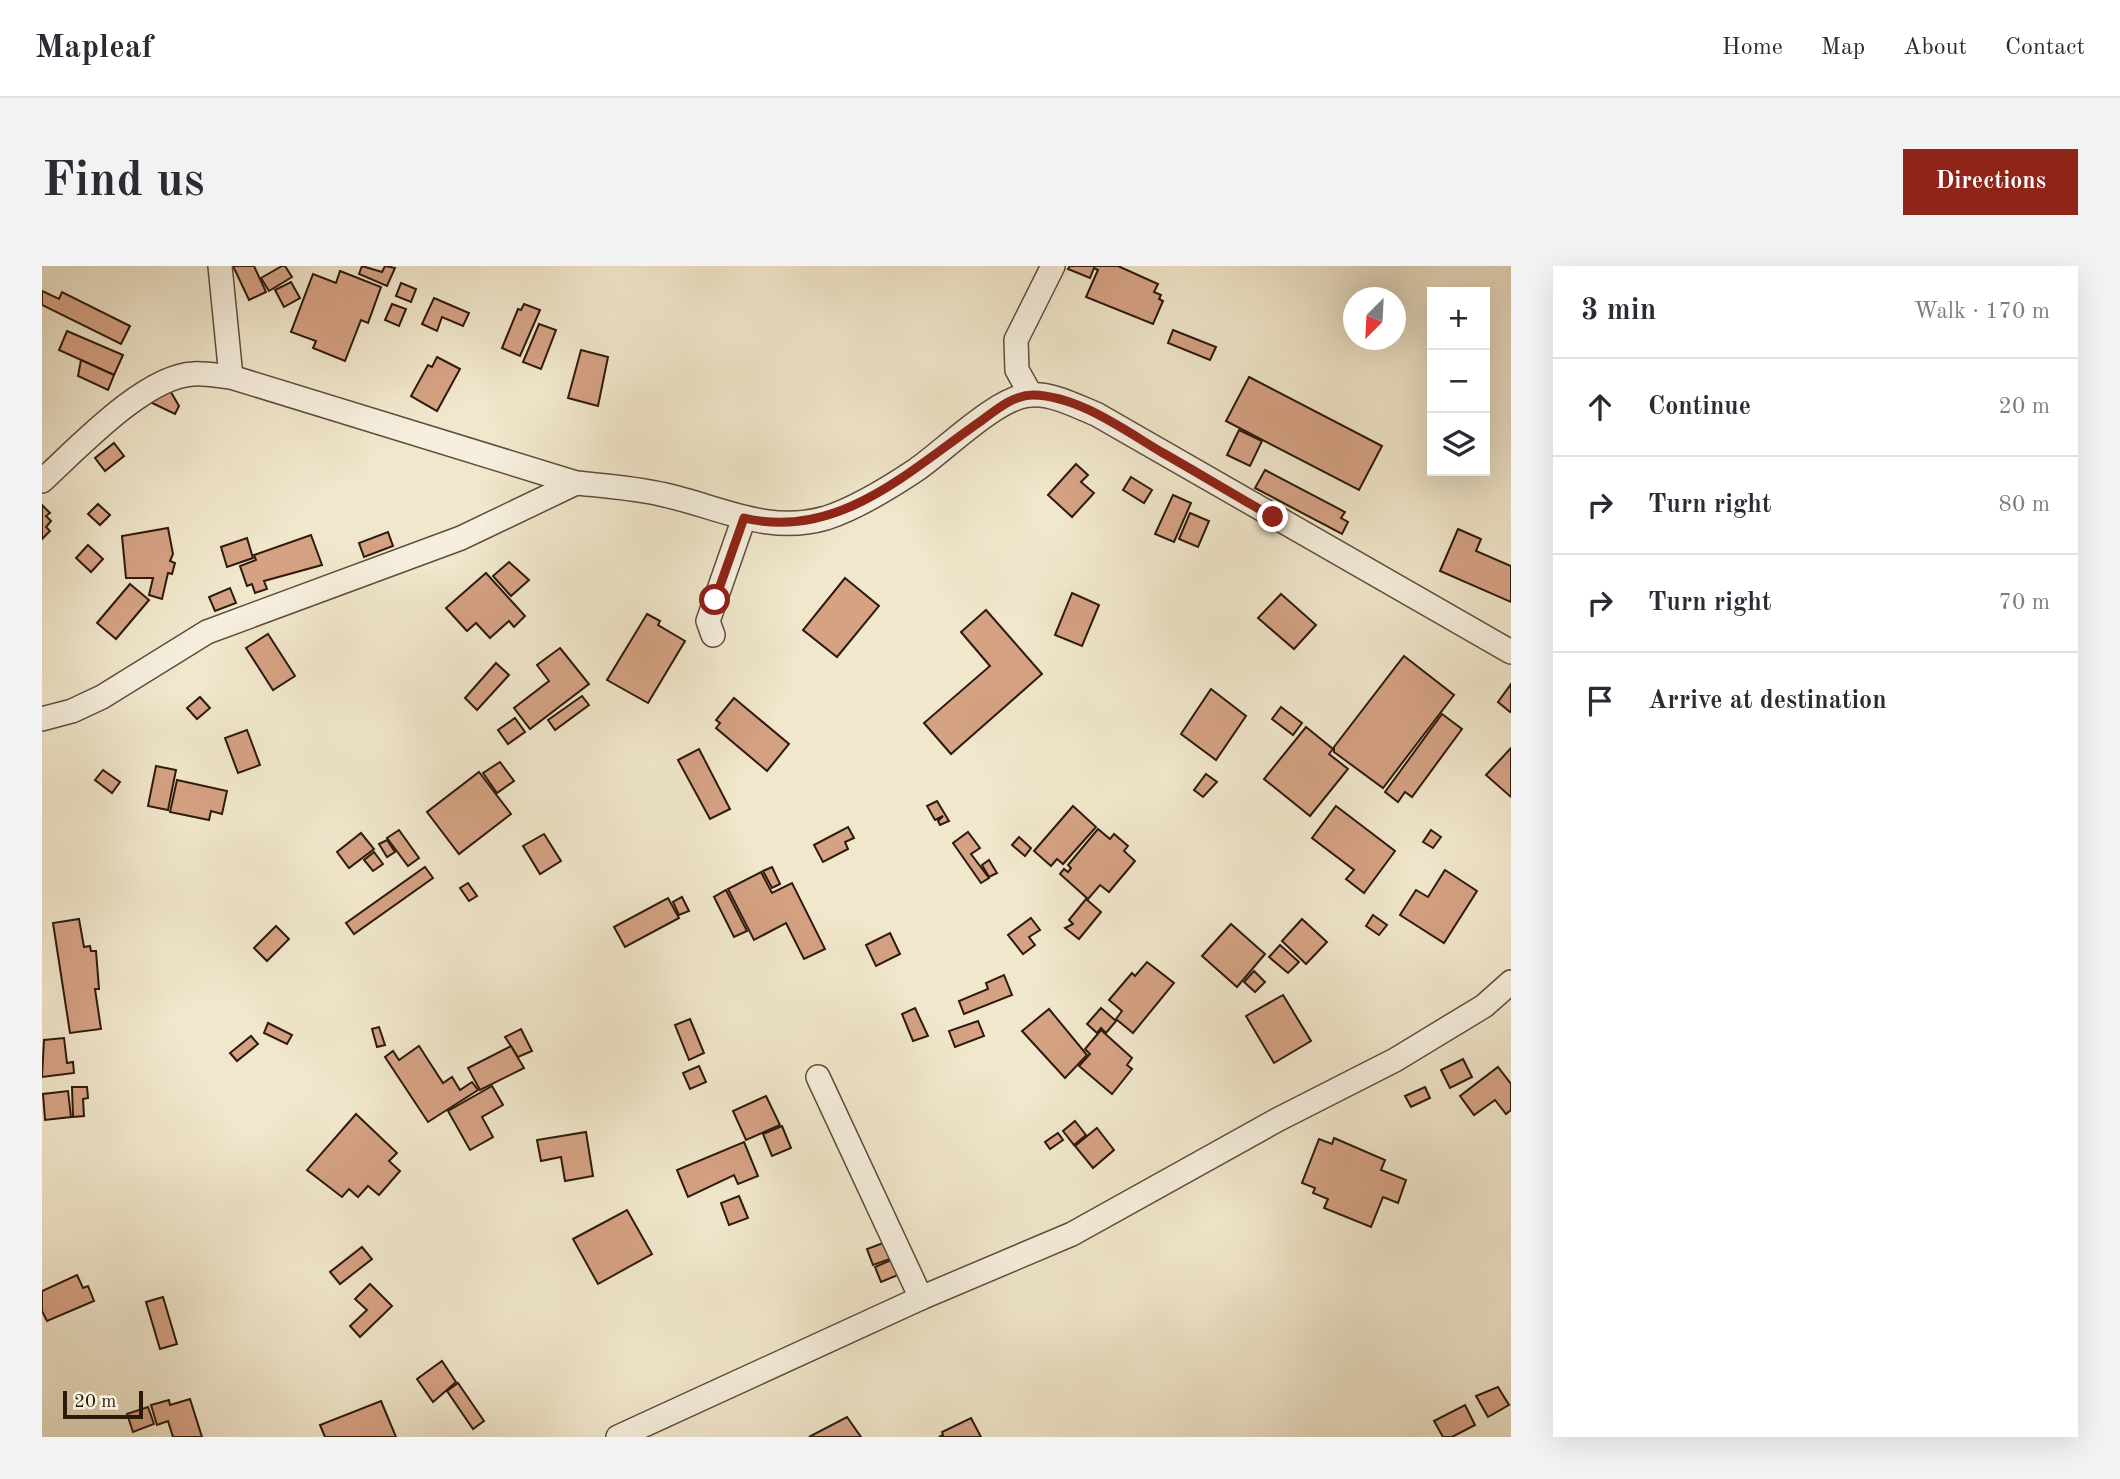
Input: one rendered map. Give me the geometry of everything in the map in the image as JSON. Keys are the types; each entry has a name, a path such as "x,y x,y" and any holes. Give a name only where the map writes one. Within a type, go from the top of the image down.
{"street":[{"path":"220,266 231,377"},
{"path":"1031,395 1017,370 1016,340 1053,266"},
{"path":"42,481 136,399 167,380 192,373 231,377 576,483 632,488 761,522 825,518 862,502 915,471 1010,400 1031,395 1060,399 1096,414 1511,652"},
{"path":"42,719 72,711 102,697 207,632 461,538 576,483"},
{"path":"713,635 708,621 744,518"},
{"path":"618,1437 921,1298 1072,1234 1277,1120 1395,1060 1484,1006 1511,982"},
{"path":"818,1077 921,1298"}],"building":[{"path":"233,266 254,266 266,292 249,300"},
{"path":"285,266 292,277 269,291 261,278"},
{"path":"362,266 382,272 385,266 395,268 387,286 359,274"},
{"path":"1070,266 1118,266 1158,284 1154,292 1161,295 1159,299 1163,301 1153,324 1086,297 1098,270 1094,268 1090,278 1068,269"},
{"path":"340,271 381,287 368,323 361,320 345,361 313,348 316,341 291,332 313,274 336,283"},
{"path":"291,282 300,298 284,307 275,290"},
{"path":"401,283 416,289 411,302 396,296"},
{"path":"42,291 59,299 62,292 130,326 121,344 42,305"},
{"path":"434,298 469,313 463,326 442,317 437,331 422,324"},
{"path":"392,304 406,309 399,326 385,320"},
{"path":"524,304 540,310 520,356 502,348 518,309 521,310"},
{"path":"539,324 556,330 541,369 523,362"},
{"path":"1173,330 1216,347 1210,360 1168,343"},
{"path":"67,331 123,355 114,375 59,350"},
{"path":"581,350 608,357 598,406 568,398"},
{"path":"437,357 460,369 437,411 411,396 428,365 432,367"},
{"path":"81,360 114,375 108,390 78,376"},
{"path":"1249,377 1382,446 1359,490 1226,421"},
{"path":"168,387 179,406 175,414 150,402"},
{"path":"1239,430 1262,441 1250,466 1227,455"},
{"path":"114,443 124,456 105,471 95,458"},
{"path":"1076,464 1088,475 1081,482 1094,493 1072,517 1048,495"},
{"path":"1265,470 1345,512 1341,518 1348,522 1342,534 1255,488"},
{"path":"1131,477 1152,490 1144,503 1123,490"},
{"path":"1173,495 1191,503 1174,542 1155,534"},
{"path":"98,504 110,515 100,525 88,514"},
{"path":"42,505 50,513 46,516 51,521 46,527 50,531 42,539"},
{"path":"1190,513 1209,521 1198,547 1179,539"},
{"path":"168,528 173,554 170,561 175,563 172,574 168,573 162,599 149,595 153,578 126,578 122,536"},
{"path":"1458,529 1481,539 1476,551 1511,566 1511,602 1440,571"},
{"path":"388,532 393,546 364,557 359,543"},
{"path":"311,535 322,565 264,581 267,589 255,593 252,584 247,586 240,566 256,560 254,555"},
{"path":"247,538 253,558 227,567 221,547"},
{"path":"88,545 103,559 91,572 76,558"},
{"path":"509,562 529,580 511,596 493,576"},
{"path":"486,573 525,616 514,627 509,621 490,638 476,623 467,631 446,608"},
{"path":"845,578 879,606 837,657 803,630"},
{"path":"130,584 149,600 116,639 97,623"},
{"path":"230,588 236,603 215,611 209,597"},
{"path":"1072,593 1099,605 1082,646 1055,635"},
{"path":"1281,594 1316,625 1294,649 1258,618"},
{"path":"986,610 1042,674 951,754 924,723 990,666 961,632"},
{"path":"647,614 660,621 658,625 685,641 648,703 607,680"},
{"path":"268,634 295,676 273,690 246,648"},
{"path":"560,648 589,684 530,729 514,708 549,681 537,665"},
{"path":"1404,656 1454,695 1383,788 1334,752 1334,747"},
{"path":"496,663 509,675 477,710 465,698"},
{"path":"1511,684 1511,710 1510,712 1498,702"},
{"path":"1211,689 1246,716 1216,760 1181,734"},
{"path":"582,696 589,705 555,730 548,720"},
{"path":"200,697 210,708 197,719 187,708"},
{"path":"734,698 789,744 767,771 716,728 720,723 716,720"},
{"path":"1281,707 1302,723 1293,735 1272,719"},
{"path":"1442,714 1462,729 1412,797 1405,792 1398,802 1385,792"},
{"path":"515,718 525,732 508,744 498,730"},
{"path":"1306,727 1333,749 1329,754 1348,769 1310,816 1264,779"},
{"path":"247,730 260,765 238,773 225,738"},
{"path":"1511,748 1511,797 1486,775"},
{"path":"699,749 730,809 710,819 678,760"},
{"path":"500,762 514,781 497,793 483,773"},
{"path":"156,766 176,770 168,810 148,806"},
{"path":"103,770 120,782 112,793 95,780"},
{"path":"479,772 511,814 459,854 427,812"},
{"path":"1206,774 1217,782 1203,797 1194,790"},
{"path":"177,780 227,791 222,814 211,811 209,820 170,812"},
{"path":"937,801 949,821 940,825 938,821 943,816 935,820 927,806"},
{"path":"1073,806 1096,827 1063,864 1057,859 1051,866 1034,851"},
{"path":"1336,806 1395,851 1364,893 1346,879 1354,870 1312,838"},
{"path":"848,827 854,838 845,842 848,849 823,862 814,845"},
{"path":"1098,829 1110,839 1114,834 1128,846 1124,851 1135,861 1109,892 1100,885 1088,899 1060,874 1064,869 1068,872 1071,868 1068,865"},
{"path":"399,830 419,858 408,866 387,838"},
{"path":"1431,830 1441,837 1433,848 1423,842"},
{"path":"968,832 980,848 971,854 989,878 981,883 953,843"},
{"path":"361,833 374,849 349,868 337,852"},
{"path":"544,834 561,861 540,874 523,846"},
{"path":"1019,837 1031,848 1025,856 1012,845"},
{"path":"387,840 395,852 387,857 379,844"},
{"path":"374,852 383,864 373,871 364,860"},
{"path":"989,860 997,873 989,877 982,865"},
{"path":"425,867 433,878 354,934 346,923"},
{"path":"772,867 780,884 772,888 763,871"},
{"path":"1445,870 1477,891 1444,943 1400,915 1416,890 1428,897"},
{"path":"761,872 772,893 792,883 825,949 804,959 786,923 754,940 728,889"},
{"path":"468,883 477,896 469,901 460,888"},
{"path":"726,890 747,931 734,937 714,897"},
{"path":"682,897 689,911 679,915 673,902"},
{"path":"668,898 679,918 625,947 614,927"},
{"path":"1086,899 1101,912 1079,939 1065,928 1073,924 1069,920"},
{"path":"1373,915 1387,925 1379,935 1366,926"},
{"path":"1031,918 1040,930 1029,937 1035,945 1023,954 1008,935"},
{"path":"79,919 84,947 90,946 91,951 96,951 99,989 95,989 101,1029 70,1033 53,923"},
{"path":"1302,919 1327,942 1306,964 1282,941"},
{"path":"1231,924 1265,954 1237,987 1202,956"},
{"path":"276,926 289,939 267,961 254,948"},
{"path":"890,933 900,954 876,966 866,945"},
{"path":"1280,945 1299,962 1288,973 1269,957"},
{"path":"1147,962 1174,983 1133,1033 1116,1019 1122,1011 1109,1000 1132,973 1135,976"},
{"path":"1254,971 1265,982 1255,992 1244,982"},
{"path":"1004,975 1012,995 964,1014 959,1001 988,989 986,983"},
{"path":"1283,995 1311,1041 1274,1063 1246,1016"},
{"path":"915,1008 928,1036 913,1041 902,1014"},
{"path":"1101,1008 1116,1021 1106,1033 1101,1028 1097,1033 1087,1024"},
{"path":"1049,1009 1087,1055 1065,1078 1022,1031"},
{"path":"690,1019 704,1053 689,1060 675,1025"},
{"path":"978,1021 984,1036 955,1047 949,1031"},
{"path":"268,1023 292,1035 287,1044 264,1033"},
{"path":"379,1027 385,1045 377,1047 372,1029"},
{"path":"521,1029 532,1051 518,1057 505,1037"},
{"path":"1101,1030 1132,1058 1127,1065 1132,1069 1112,1094 1079,1066 1090,1054 1085,1049"},
{"path":"251,1036 258,1044 237,1061 230,1053"},
{"path":"64,1038 67,1063 73,1062 74,1073 42,1077 44,1040"},
{"path":"419,1046 443,1083 452,1077 460,1090 472,1082 478,1090 428,1122 385,1057 393,1051 399,1060"},
{"path":"511,1046 524,1068 480,1090 468,1068"},
{"path":"1463,1059 1472,1077 1450,1088 1441,1070"},
{"path":"699,1066 706,1082 690,1089 683,1073"},
{"path":"1498,1067 1511,1084 1511,1110 1506,1114 1495,1100 1474,1115 1460,1096"},
{"path":"492,1086 503,1105 482,1117 493,1137 470,1150 448,1111"},
{"path":"72,1087 87,1087 88,1098 83,1099 84,1116 73,1117"},
{"path":"1425,1087 1430,1098 1411,1107 1405,1096"},
{"path":"68,1091 71,1117 45,1120 43,1094"},
{"path":"766,1096 780,1125 746,1140 733,1111"},
{"path":"356,1114 397,1153 389,1161 400,1171 379,1195 368,1186 358,1197 349,1189 342,1197 307,1170"},
{"path":"1075,1121 1086,1135 1074,1145 1063,1131"},
{"path":"782,1126 791,1148 772,1156 763,1134"},
{"path":"1097,1128 1114,1150 1093,1168 1075,1146"},
{"path":"586,1132 593,1176 565,1181 561,1157 541,1161 537,1140"},
{"path":"1058,1133 1063,1140 1050,1149 1045,1142"},
{"path":"1334,1138 1385,1160 1381,1170 1406,1180 1398,1203 1383,1197 1371,1227 1324,1208 1328,1199 1313,1193 1315,1188 1302,1183 1319,1139 1332,1144"},
{"path":"744,1142 758,1176 738,1184 734,1175 688,1197 677,1170"},
{"path":"739,1196 748,1218 729,1225 721,1203"},
{"path":"627,1210 652,1254 598,1284 573,1239"},
{"path":"883,1243 890,1259 873,1265 867,1249"},
{"path":"362,1247 372,1259 340,1284 330,1272"},
{"path":"891,1260 898,1275 881,1282 875,1267"},
{"path":"77,1275 83,1288 88,1286 94,1301 47,1321 42,1311 42,1291"},
{"path":"370,1284 392,1306 360,1337 350,1326 367,1310 355,1299"},
{"path":"163,1297 177,1344 160,1349 146,1302"},
{"path":"442,1361 456,1382 433,1402 417,1379"},
{"path":"458,1383 484,1421 473,1429 447,1391"},
{"path":"1498,1387 1509,1405 1488,1417 1476,1396"},
{"path":"190,1399 202,1437 173,1437 168,1421 157,1425 151,1405 169,1400 170,1405"},
{"path":"381,1401 396,1437 325,1437 320,1425"},
{"path":"1465,1405 1475,1425 1452,1437 1443,1437 1434,1421"},
{"path":"148,1407 154,1424 133,1432 127,1414"},
{"path":"847,1417 861,1437 809,1437"},
{"path":"971,1418 981,1437 939,1437 943,1435 942,1432"}],"route":[{"path":"715,600 744,518 761,522 825,518 862,502 915,471 1010,400 1031,395 1060,399 1096,414 1273,517"}]}
